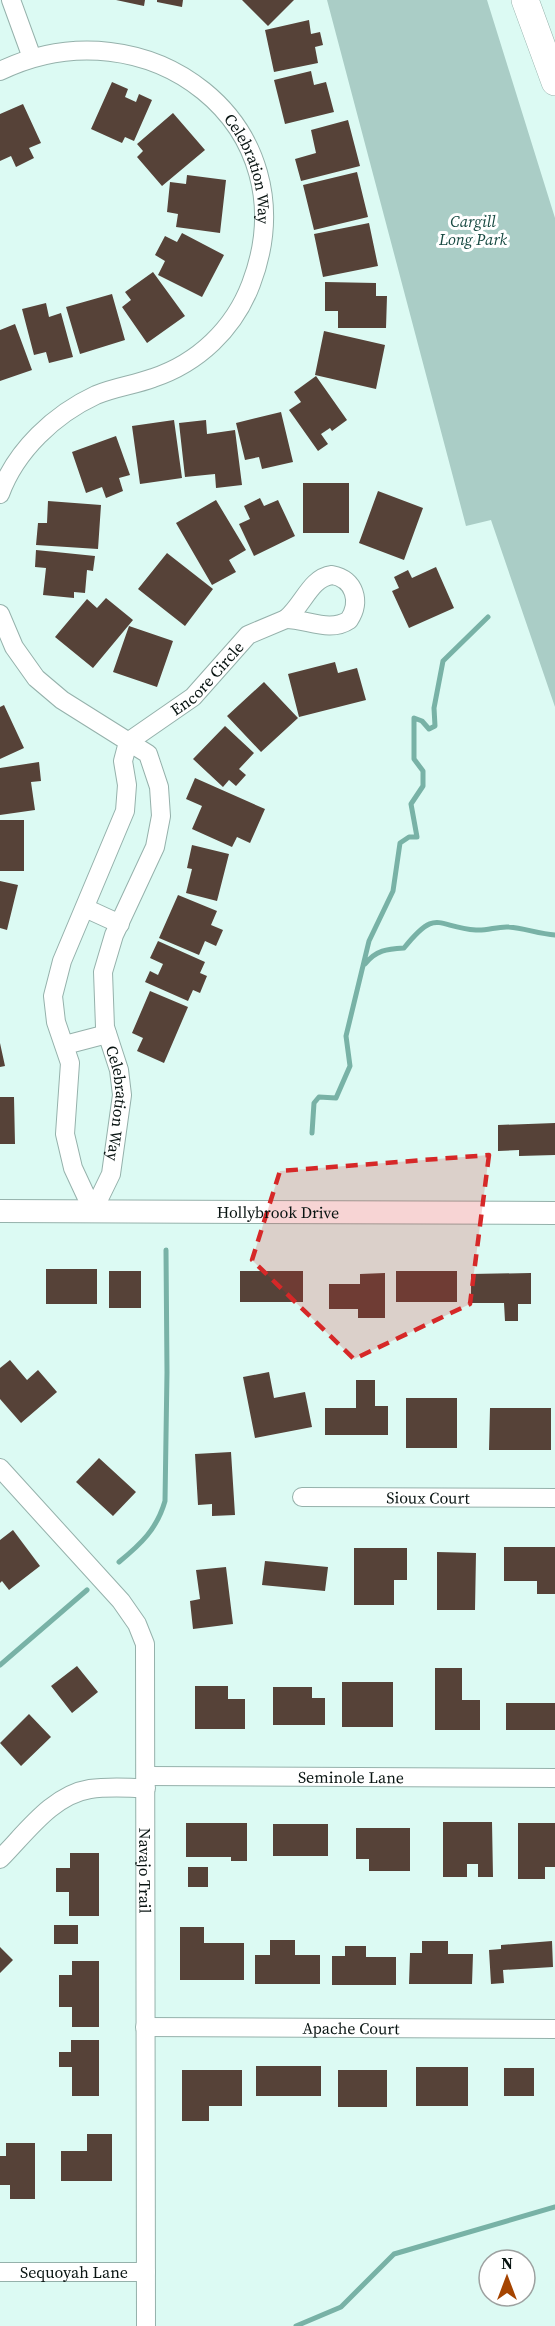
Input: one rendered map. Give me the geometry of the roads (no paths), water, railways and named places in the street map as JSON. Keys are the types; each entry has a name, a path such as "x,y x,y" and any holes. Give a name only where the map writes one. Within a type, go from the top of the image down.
{"highway":[{"path":"525,0 555,82"}],"main road":[{"name":"Hollybrook Drive","path":"0,1210 555,1213"}],"street":[{"path":"11,0 31,55"},
{"name":"Celebration Way","path":"0,71 31,55 71,46 113,46 154,56 188,75 209,91 229,112 250,144 263,187 266,218 263,243 251,284 235,316 215,342 175,369 97,395 58,417 29,447 9,474 0,494"},
{"name":"Celebration Way","path":"0,614 14,647 45,686 62,700 148,754 159,787 161,816 152,856 120,924 108,954 102,981 107,1034 119,1070 122,1095 111,1174 93,1211"},
{"name":"Encore Circle","path":"128,742 194,697 248,635 286,619"},
{"path":"93,1211 73,1168 66,1134 65,1117 71,1078 65,1045 53,1004 54,986 125,811 128,785 123,761 128,742"},
{"path":"85,908 120,924"},
{"path":"65,1045 107,1034"},
{"name":"Navajo Trail","path":"2,1474 121,1600 140,1630 145,1644 147,1666 146,2326"},
{"name":"Sioux Court","path":"302,1497 555,1498"},
{"name":"Seminole Lane","path":"0,1859 48,1811 70,1795 96,1788 147,1782 555,1778"},
{"name":"Apache Court","path":"145,2027 555,2029"},
{"name":"Sequoyah Lane","path":"0,2272 146,2272"}],"waterway":[{"path":"312,1133 314,1103 319,1097 336,1098 350,1066 346,1036 369,941 393,891 400,843 409,837 417,837 411,804 423,786 423,771 414,759 414,718 422,721 429,729 435,726 434,708 443,661 488,617"},
{"path":"365,964 382,951 404,948 424,927 437,922 476,930 509,927 555,935"},
{"path":"119,1562 153,1528 165,1501 166,1250"},
{"path":"0,1665 87,1590"},
{"path":"296,2326 341,2307 394,2254 555,2207"}],"park label":[{"name":"Cargill Long Park","path":"473,230"}]}
